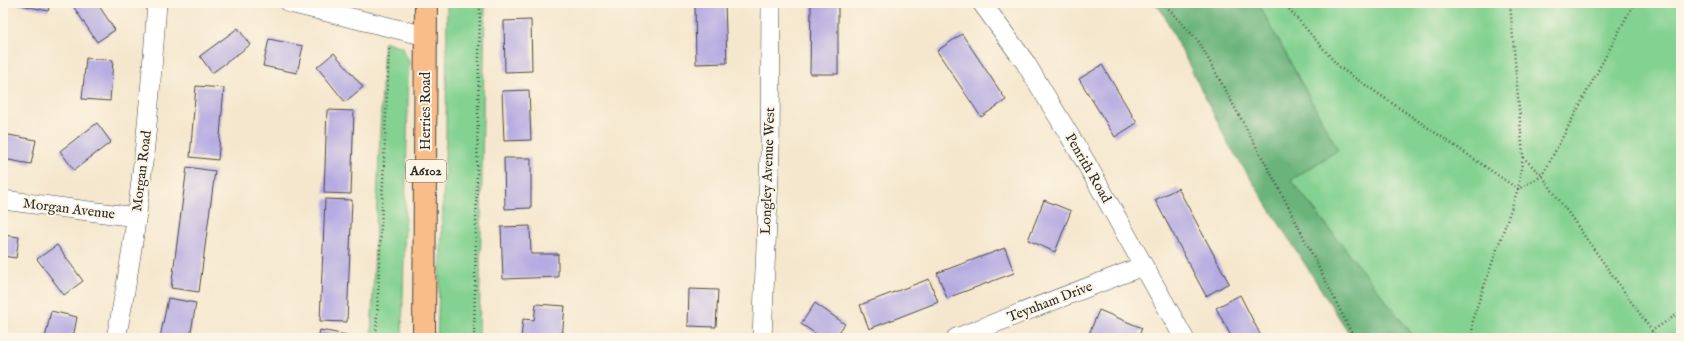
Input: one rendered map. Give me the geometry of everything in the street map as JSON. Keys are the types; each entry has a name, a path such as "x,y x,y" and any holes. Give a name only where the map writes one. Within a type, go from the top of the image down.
{"main road":[{"name":"Herries Road","path":"424,338 426,3"}],"street":[{"name":"Morgan Road","path":"116,338 136,217 150,104 157,3"},
{"path":"290,3 390,26 426,36"},
{"name":"Longley Avenue West","path":"762,338 770,153 771,3"},
{"name":"Penrith Road","path":"982,3 1025,62 1085,161 1184,338"},
{"name":"Morgan Avenue","path":"3,200 136,217"},
{"name":"Teynham Drive","path":"956,338 1143,266"}],"path":[{"path":"474,338 480,3"},
{"path":"1163,3 1199,42 1281,192 1354,338"},
{"path":"1284,3 1339,67 1518,189"},
{"path":"1472,338 1473,318 1518,189 1523,156 1510,3"},
{"path":"1518,189 1542,176 1634,3"},
{"path":"376,338 390,26"},
{"path":"1523,156 1542,176 1653,330 1657,338"},
{"path":"1646,338 1653,330 1681,312"}],"green space":[{"path":"447,3 485,3 479,338 437,338 446,135"},
{"path":"1155,3 1258,3 1338,150 1291,180 1415,338 1352,338 1229,145 1163,13"},
{"path":"1258,3 1681,3 1681,338 1415,338 1291,180 1338,150"},
{"path":"384,41 402,47 409,61 402,338 371,338"}],"building":[{"path":"12,3 50,3 48,11"},
{"path":"77,3 97,3 115,30 97,42 73,6"},
{"path":"508,3 535,3 535,5 508,5"},
{"path":"695,3 725,3 727,63 696,64"},
{"path":"811,3 838,3 838,74 810,74"},
{"path":"531,20 532,71 505,72 504,21"},
{"path":"238,28 250,45 212,73 200,56"},
{"path":"962,34 1006,100 981,117 937,51"},
{"path":"269,39 303,46 297,73 263,66"},
{"path":"334,53 363,87 345,102 317,67"},
{"path":"86,58 113,60 110,101 82,99"},
{"path":"1102,65 1137,123 1115,137 1079,79"},
{"path":"196,86 224,88 218,160 190,157"},
{"path":"529,90 531,140 504,141 502,91"},
{"path":"327,110 354,111 351,194 324,193"},
{"path":"97,123 111,142 74,170 60,151"},
{"path":"3,134 36,140 31,164 3,159"},
{"path":"504,158 531,158 531,208 505,209"},
{"path":"187,167 215,171 199,292 171,288"},
{"path":"1178,188 1229,283 1206,296 1155,200"},
{"path":"325,199 352,200 347,322 320,321"},
{"path":"1044,200 1071,211 1055,252 1028,240"},
{"path":"530,226 531,254 558,254 558,277 503,279 501,227"},
{"path":"3,235 19,237 16,258 3,256"},
{"path":"57,245 83,281 64,295 37,259"},
{"path":"1005,248 1014,273 947,298 937,273"},
{"path":"929,279 938,302 869,329 860,305"},
{"path":"689,289 718,290 716,327 688,326"},
{"path":"1240,295 1262,338 1232,338 1216,308"},
{"path":"168,298 196,303 190,338 160,338"},
{"path":"815,303 845,324 835,338 822,338 801,324"},
{"path":"536,304 565,306 562,338 521,338 523,319 534,320"},
{"path":"1099,310 1142,328 1138,338 1097,338 1089,334"},
{"path":"51,311 77,317 73,338 45,338"},
{"path":"320,330 347,335 346,338 318,338"}]}
